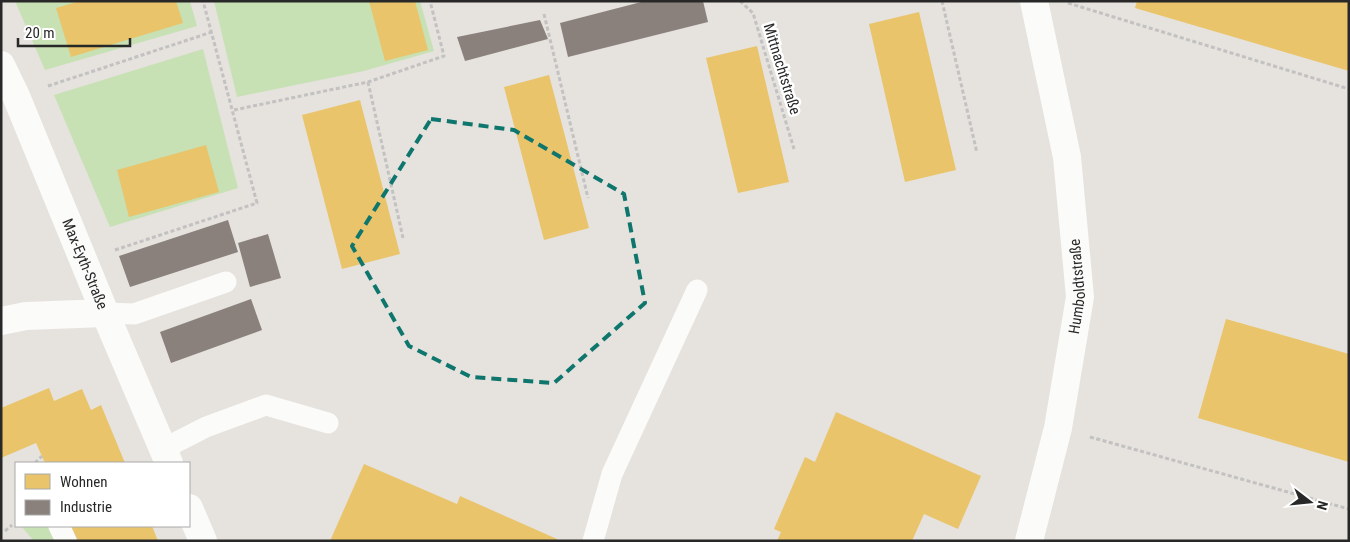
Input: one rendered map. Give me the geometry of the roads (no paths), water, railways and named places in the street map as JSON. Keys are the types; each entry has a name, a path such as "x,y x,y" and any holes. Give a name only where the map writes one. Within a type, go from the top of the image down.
{"street":[{"name":"Humboldtstraße","path":"1029,541 1058,428 1080,297 1067,157 1034,1"},
{"name":"Max-Eyth-Straße","path":"1,64 166,456"},
{"path":"1,321 26,316 105,313"},
{"path":"190,510 203,541"}],"lane":[{"path":"105,313 134,314 226,282"},
{"path":"593,541 612,474 697,290"},
{"path":"166,456 206,427 266,404 328,423"},
{"path":"59,527 66,541"}]}
